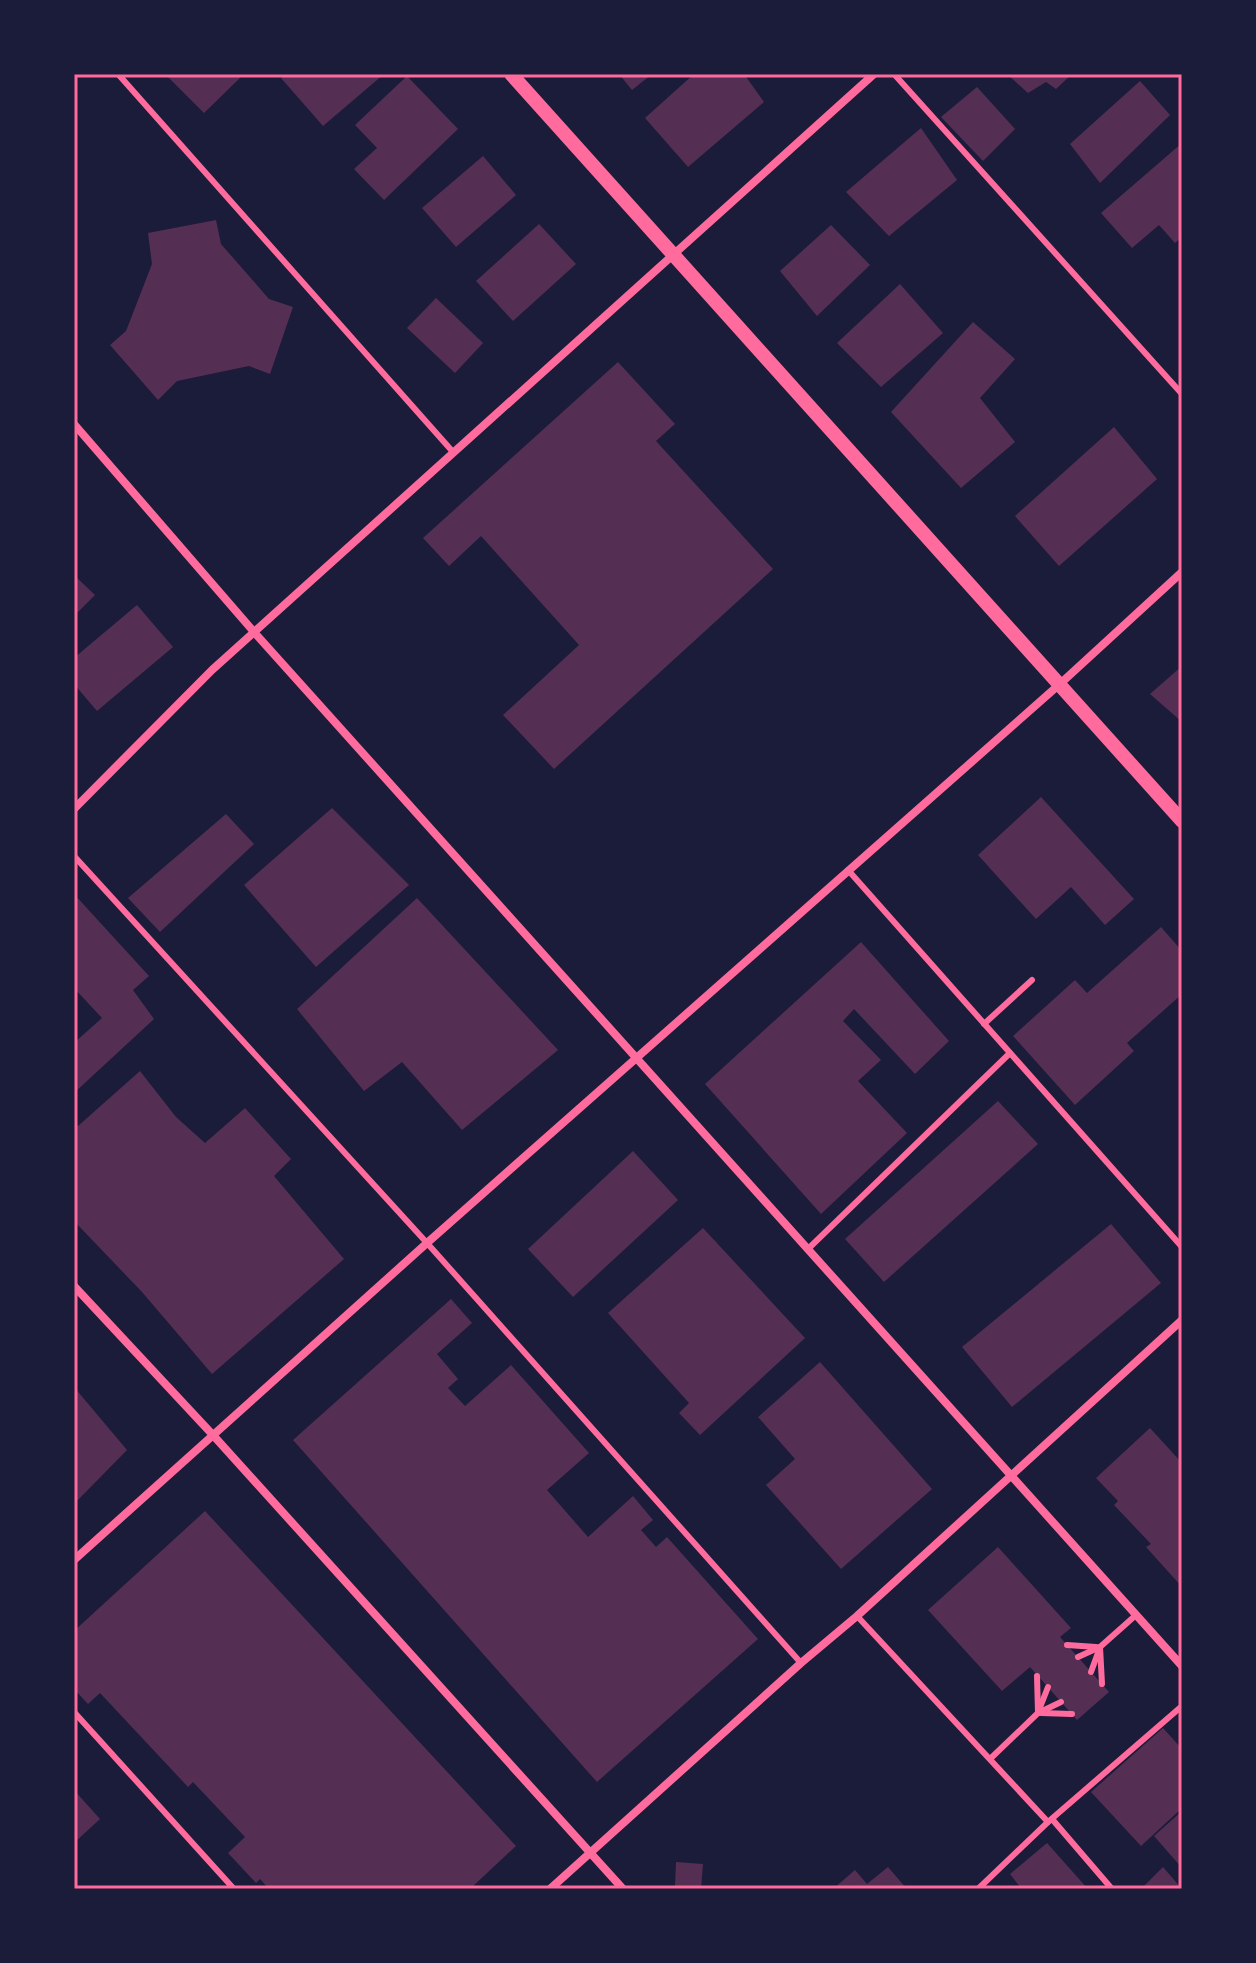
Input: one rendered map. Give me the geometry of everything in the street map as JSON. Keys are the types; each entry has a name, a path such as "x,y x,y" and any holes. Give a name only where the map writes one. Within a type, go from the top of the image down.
{"street":[{"path":"511,74 1182,821"},
{"path":"74,809 212,670 874,74"},
{"path":"74,424 254,632 1182,1666"},
{"path":"74,1560 1182,572"},
{"path":"74,1286 212,1434 623,1889"},
{"path":"550,1889 857,1616 1182,1320"}],"lane":[{"path":"118,74 453,452"},
{"path":"894,74 1182,394"},
{"path":"74,856 427,1243 801,1663"},
{"path":"848,870 1182,1247"},
{"path":"984,1024 1032,980"},
{"path":"808,1249 1010,1053"},
{"path":"1078,1657 1100,1647 1136,1615"},
{"path":"857,1616 1112,1889"},
{"path":"1067,1645 1100,1647"},
{"path":"1091,1672 1100,1647"},
{"path":"1100,1647 1102,1684"},
{"path":"1037,1676 1038,1713"},
{"path":"1038,1713 1048,1687"},
{"path":"990,1759 1038,1713 1061,1702"},
{"path":"978,1889 1050,1820 1182,1706"},
{"path":"74,1712 234,1889"},
{"path":"1038,1713 1072,1714"}],"building":[{"path":"165,74 244,74 204,113"},
{"path":"286,74 384,74 323,126 281,78"},
{"path":"619,74 652,74 632,90"},
{"path":"694,74 744,74 764,102 688,167 645,118"},
{"path":"1007,74 1072,74 1056,89 1046,82 1028,93"},
{"path":"407,76 458,129 384,200 354,169 377,148 355,125"},
{"path":"1140,81 1170,115 1100,183 1070,144"},
{"path":"977,87 1015,129 983,161 941,117"},
{"path":"921,128 957,180 889,236 846,192"},
{"path":"1182,143 1182,237 1175,243 1159,225 1132,248 1101,213"},
{"path":"483,156 516,195 456,247 422,208"},
{"path":"216,220 221,244 269,299 293,307 270,374 249,366 177,381 158,400 110,345 126,331 152,264 148,233"},
{"path":"539,224 576,264 513,321 476,281"},
{"path":"831,225 870,265 817,316 780,271"},
{"path":"900,284 943,333 881,387 837,343"},
{"path":"436,298 483,343 455,373 407,328"},
{"path":"973,322 1015,359 980,398 1015,442 961,488 891,412"},
{"path":"618,362 675,424 656,441 773,569 554,769 503,715 579,645 481,536 449,566 423,538"},
{"path":"1114,427 1157,479 1059,566 1015,516"},
{"path":"74,575 95,595 74,616"},
{"path":"137,605 173,647 97,711 74,684 74,658"},
{"path":"1182,666 1182,722 1150,694"},
{"path":"1041,797 1134,899 1105,925 1071,887 1036,919 978,855"},
{"path":"332,808 409,885 316,967 244,885"},
{"path":"226,814 254,844 160,932 128,898"},
{"path":"74,894 149,976 133,990 154,1019 74,1093 74,1043 102,1018 74,988"},
{"path":"417,898 558,1050 462,1130 402,1062 364,1091 297,1009"},
{"path":"1161,927 1182,951 1182,994 1127,1043 1134,1051 1075,1105 1013,1036 1075,980 1087,993"},
{"path":"861,942 949,1041 915,1074 854,1009 843,1021 881,1060 858,1081 907,1133 821,1214 705,1084"},
{"path":"140,1071 176,1117 205,1143 245,1108 291,1159 274,1176 344,1259 212,1374 142,1292 74,1221 74,1122 78,1126"},
{"path":"998,1101 1038,1144 884,1282 845,1239"},
{"path":"633,1151 678,1200 573,1297 528,1249"},
{"path":"1111,1224 1161,1283 1012,1407 962,1347"},
{"path":"703,1228 805,1338 700,1435 679,1413 689,1403 608,1313"},
{"path":"451,1299 472,1323 437,1354 458,1379 448,1388 465,1406 511,1365 589,1453 547,1490 588,1537 633,1496 653,1520 641,1530 656,1547 667,1537 758,1639 597,1782 293,1440"},
{"path":"820,1362 932,1489 841,1569 766,1485 795,1459 758,1417"},
{"path":"74,1387 127,1450 74,1504"},
{"path":"1150,1428 1182,1463 1182,1587 1146,1547 1151,1544 1114,1505 1118,1501 1096,1478"},
{"path":"205,1511 516,1846 470,1889 269,1889 260,1879 256,1883 228,1853 245,1837 193,1782 188,1787 100,1693 88,1704 74,1689 74,1631"},
{"path":"998,1547 1071,1628 1060,1637 1109,1692 1077,1720 1030,1667 1002,1691 928,1610"},
{"path":"1163,1728 1182,1749 1182,1808 1141,1846 1091,1792"},
{"path":"74,1790 100,1819 74,1843"},
{"path":"1182,1811 1182,1868 1154,1836"},
{"path":"1047,1843 1088,1889 1017,1889 1020,1887 1010,1874"},
{"path":"676,1862 703,1864 701,1889 675,1886"},
{"path":"888,1867 907,1889 833,1889 855,1870 867,1884"},
{"path":"1163,1867 1182,1889 1141,1889"}]}
